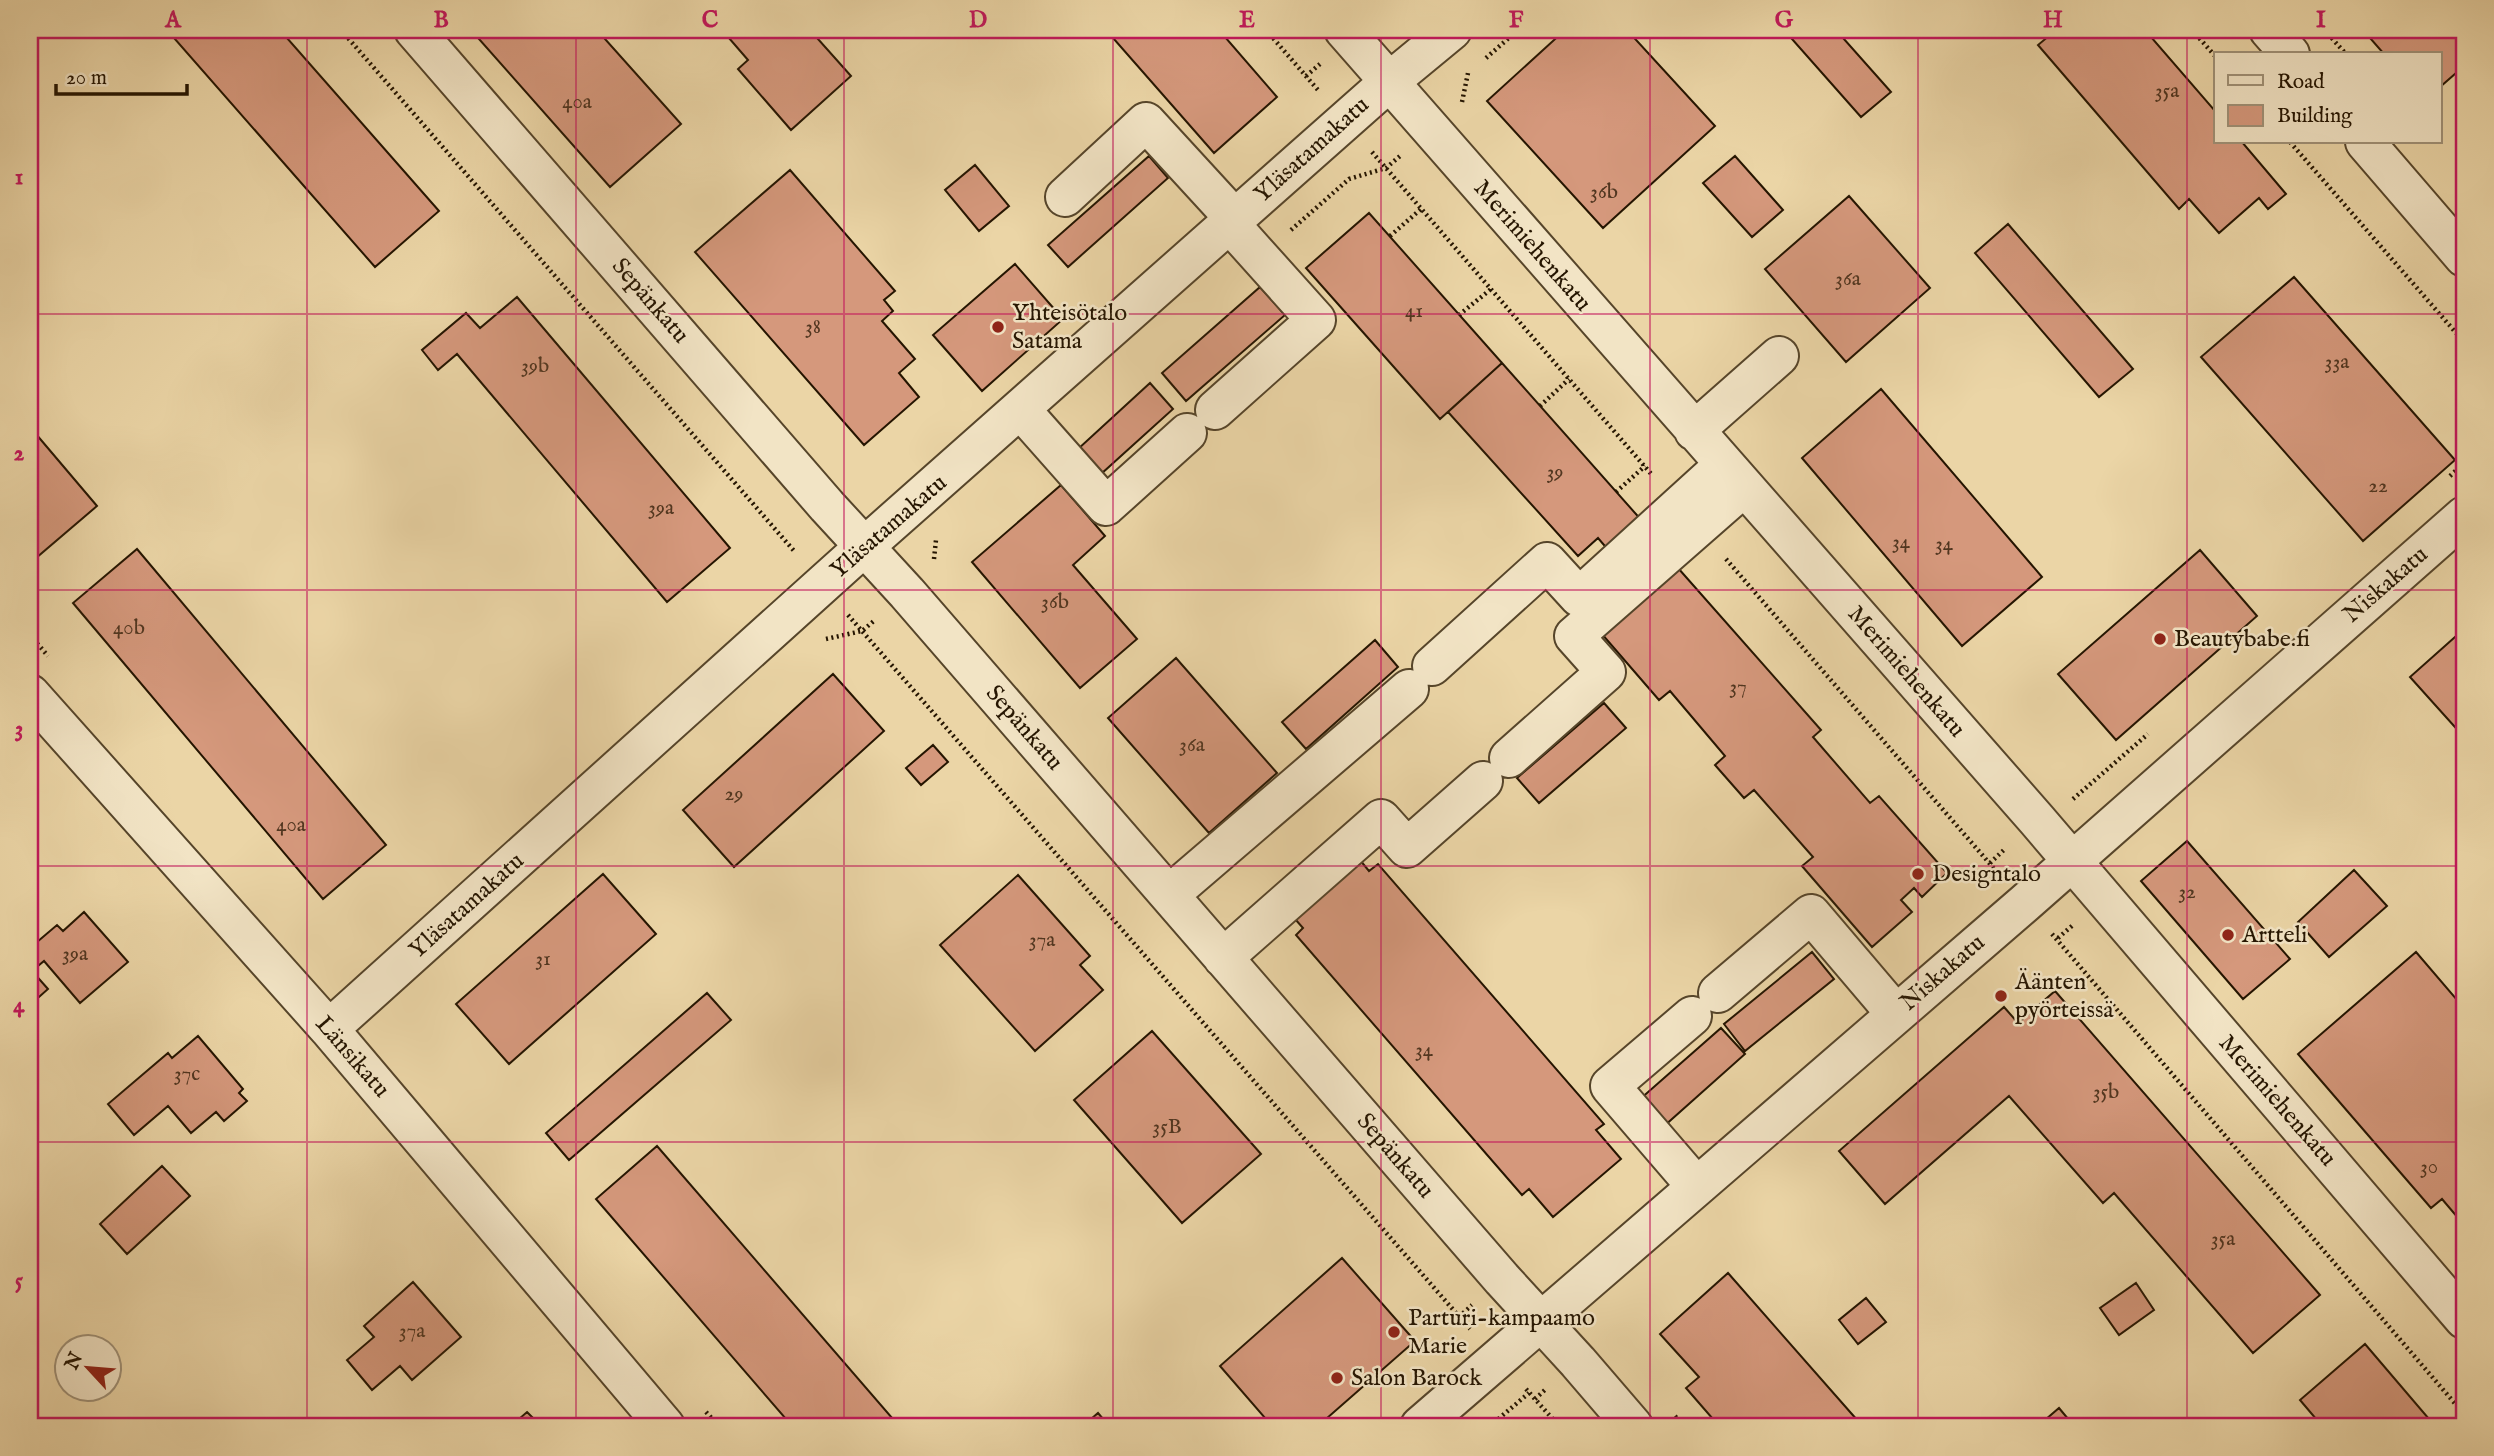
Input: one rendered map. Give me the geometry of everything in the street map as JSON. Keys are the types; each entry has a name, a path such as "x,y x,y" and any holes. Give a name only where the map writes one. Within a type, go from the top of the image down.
{"street":[{"name":"Sepänkatu","path":"414,30 1633,1426"},
{"name":"Merimiehenkatu","path":"1344,30 2071,862 2464,1319"},
{"name":"Yläsatamakatu","path":"329,1029 864,547 1389,82 1452,30"},
{"path":"2269,30 2288,52"},
{"path":"1021,410 1106,506 1316,320 1146,122 1065,197"},
{"path":"2367,144 2464,257"},
{"path":"1695,431 1779,356"},
{"path":"1223,958 1381,819 1406,848 1606,672 1574,636 1688,517 1734,476"},
{"name":"Niskakatu","path":"1420,1426 2025,903 2464,516"},
{"path":"1169,895 1420,678 1547,562 1579,597 1688,517"},
{"name":"Länsikatu","path":"30,694 329,1029 665,1426"},
{"path":"1696,1186 1610,1086 1705,1004 1811,914 1896,1014"}],"path":[{"path":"341,30 1450,1306 1559,1426"},
{"path":"1266,30 2058,938 2464,1414"},
{"path":"1467,75 1518,30"},
{"path":"2192,30 2214,55"},
{"path":"2325,30 2344,52"},
{"path":"2292,144 2464,342"},
{"path":"1390,236 1421,209"},
{"path":"1459,315 1491,289"},
{"path":"1540,405 1569,379"},
{"path":"1616,492 1645,466"},
{"path":"1490,1426 1529,1393"}],"building":[{"path":"167,30 280,30 439,211 375,267"},
{"path":"471,30 597,30 681,124 610,187"},
{"path":"722,30 810,30 851,76 791,130 738,69 748,60"},
{"path":"1106,30 1219,30 1277,97 1214,153"},
{"path":"1565,30 1627,30 1715,126 1603,228 1487,101"},
{"path":"1784,30 1836,30 1891,92 1861,117"},
{"path":"2056,30 2145,30 2214,110 2214,144 2244,144 2286,194 2268,209 2259,198 2219,233 2189,199 2179,209 2038,45"},
{"path":"2363,30 2464,30 2464,66 2442,85 2442,52 2382,52"},
{"path":"1149,156 1168,178 1068,267 1048,245"},
{"path":"1735,156 1783,210 1752,237 1703,183"},
{"path":"975,165 1009,206 979,231 945,190"},
{"path":"790,170 895,291 884,300 893,311 882,321 915,359 899,373 919,397 864,445 695,252"},
{"path":"1849,196 1930,288 1846,362 1765,269"},
{"path":"1369,213 1502,363 1440,419 1306,268"},
{"path":"2008,224 2133,369 2099,397 1975,253"},
{"name":"Yhteisötalo Satama","path":"1015,264 1063,319 982,391 933,335"},
{"path":"2294,277 2455,460 2363,541 2201,357"},
{"path":"1260,287 1285,315 1186,401 1162,373"},
{"path":"517,297 730,548 667,602 457,354 438,370 422,350 466,313 480,328"},
{"path":"1502,363 1643,522 1610,552 1598,538 1578,556 1448,412"},
{"path":"1150,383 1173,409 1101,474 1078,449"},
{"path":"1881,389 2042,577 1962,646 1802,458"},
{"path":"30,427 97,506 36,558 30,551"},
{"path":"1061,485 1105,536 1073,565 1137,639 1080,688 972,562"},
{"path":"137,549 386,845 323,899 73,603"},
{"path":"2200,550 2257,616 2116,740 2058,674"},
{"path":"1678,568 1821,730 1813,737 1870,803 1879,796 1947,873 1922,897 1914,888 1901,900 1912,912 1872,947 1802,866 1813,857 1754,790 1744,798 1715,765 1725,756 1670,691 1659,700 1601,633"},
{"path":"2464,629 2464,735 2463,736 2410,677"},
{"path":"1375,640 1398,667 1306,749 1282,722"},
{"path":"1176,658 1277,773 1209,833 1108,718"},
{"path":"833,674 884,731 734,867 683,810"},
{"path":"1604,703 1626,728 1539,803 1517,778"},
{"path":"933,745 948,762 921,785 906,768"},
{"name":"Artteli","path":"2187,841 2290,959 2243,999 2141,881"},
{"path":"1355,854 1369,871 1378,864 1604,1124 1596,1130 1621,1159 1553,1217 1529,1189 1522,1195 1296,935 1303,928 1288,911"},
{"path":"2354,870 2387,906 2329,957 2298,922"},
{"path":"603,874 656,934 509,1064 456,1004"},
{"path":"1018,875 1090,956 1080,965 1103,990 1035,1051 940,945"},
{"path":"84,912 128,962 80,1003 44,961 32,971 48,989 30,1005 30,948 57,925 63,931"},
{"path":"1812,952 1834,979 1745,1051 1724,1024"},
{"path":"2416,952 2464,1008 2464,1225 2442,1199 2431,1208 2298,1054"},
{"path":"2055,991 2320,1295 2253,1353 2114,1193 2103,1203 2009,1096 1885,1204 1839,1151 2004,1007 2018,1023"},
{"path":"707,993 731,1020 569,1160 546,1133"},
{"path":"1721,1028 1745,1054 1663,1127 1639,1100"},
{"path":"1152,1031 1261,1154 1182,1223 1074,1100"},
{"path":"198,1036 243,1089 239,1093 247,1101 224,1121 216,1112 191,1133 168,1106 134,1135 108,1104 168,1053 172,1058"},
{"path":"657,1146 899,1426 792,1426 596,1199"},
{"path":"162,1166 190,1196 127,1254 100,1224"},
{"path":"1342,1258 1415,1341 1318,1426 1272,1426 1220,1366"},
{"path":"1728,1273 1858,1421 1852,1426 1719,1426 1686,1388 1699,1377 1660,1334"},
{"path":"413,1282 461,1337 412,1380 400,1366 372,1390 347,1360 374,1337 364,1326"},
{"path":"2136,1283 2154,1310 2119,1335 2100,1308"},
{"path":"1866,1298 1886,1322 1858,1344 1839,1320"},
{"path":"2365,1344 2435,1426 2322,1426 2300,1400"},
{"path":"2059,1408 2074,1426 2038,1426"},
{"path":"527,1412 541,1426 511,1426"},
{"path":"1098,1413 1109,1426 1083,1426"}],"place":[{"name":"Yhteisötalo Satama","path":"998,327"},
{"name":"Beautybabe.fi","path":"2160,639"},
{"name":"Designtalo","path":"1918,874"},
{"name":"Artteli","path":"2228,935"},
{"name":"Äänten pyörteissä","path":"2001,996"},
{"name":"Parturi-kampaamo Marie","path":"1394,1332"},
{"name":"Salon Barock","path":"1337,1378"}]}
